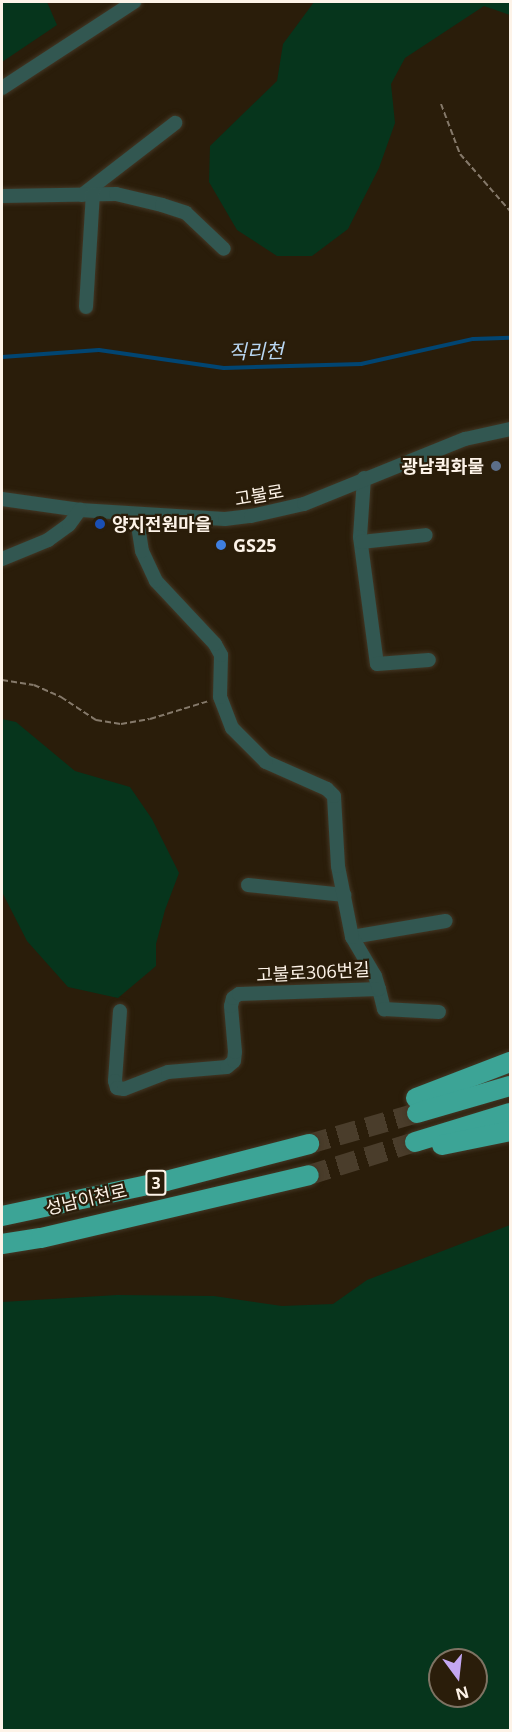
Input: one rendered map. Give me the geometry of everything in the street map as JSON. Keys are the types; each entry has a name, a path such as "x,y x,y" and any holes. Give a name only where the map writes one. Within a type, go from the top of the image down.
{"highway":[{"path":"510,1062 416,1106 510,1086"},
{"path":"510,1113 416,1146 510,1131"},
{"name":"성남이천로","path":"2,1216 166,1181 309,1143"},
{"name":"성남이천로","path":"2,1244 40,1238 309,1175"}],"street":[{"path":"2,88 134,2"},
{"path":"87,195 175,123"},
{"path":"2,196 116,194 186,213 224,249"},
{"path":"86,307 87,195"},
{"name":"고불로","path":"2,499 80,510 136,514 225,519 251,516 304,504 465,439 510,429"},
{"path":"364,478 360,519 361,542 377,664 429,660"},
{"path":"2,559 48,540 69,525 80,510"},
{"name":"고불로306번길","path":"120,1011 115,1081 117,1088 124,1089 168,1072 227,1067 234,1061 235,1052 231,1006 233,998 239,994 379,989 375,976 351,937 338,866 334,796 327,789 266,762 232,728 220,697 221,655 215,644 156,581 142,551 136,514"},
{"path":"361,542 426,535"},
{"path":"248,885 344,895"},
{"path":"351,937 446,921"},
{"path":"379,989 384,1009 439,1012"}],"path":[{"path":"441,104 460,154 510,211"},
{"path":"2,680 34,685 61,697 96,720 121,724 150,719 220,697"}],"green space":[{"path":"2,2 47,2 57,25 2,62"},
{"path":"314,2 510,2 510,15 484,6 405,58 391,84 395,123 379,168 348,229 312,256 277,256 237,230 209,182 210,146 277,81 283,44"},
{"path":"2,719 16,722 75,771 130,787 152,819 179,873 165,910 156,944 156,966 118,998 68,987 27,941 2,892"},
{"path":"510,1225 510,1730 2,1730 2,1302 117,1295 214,1296 282,1306 333,1304 367,1280"}],"waterway":[{"name":"직리천","path":"2,357 99,350 224,368 361,364 473,339 510,338"}],"tunnel":[{"path":"309,1144 417,1113"},
{"path":"309,1175 415,1142"}],"place":[{"name":"광남퀵화물","path":"496,466"},
{"name":"양지전원마을","path":"100,524"},
{"name":"GS25","path":"221,545"}]}
